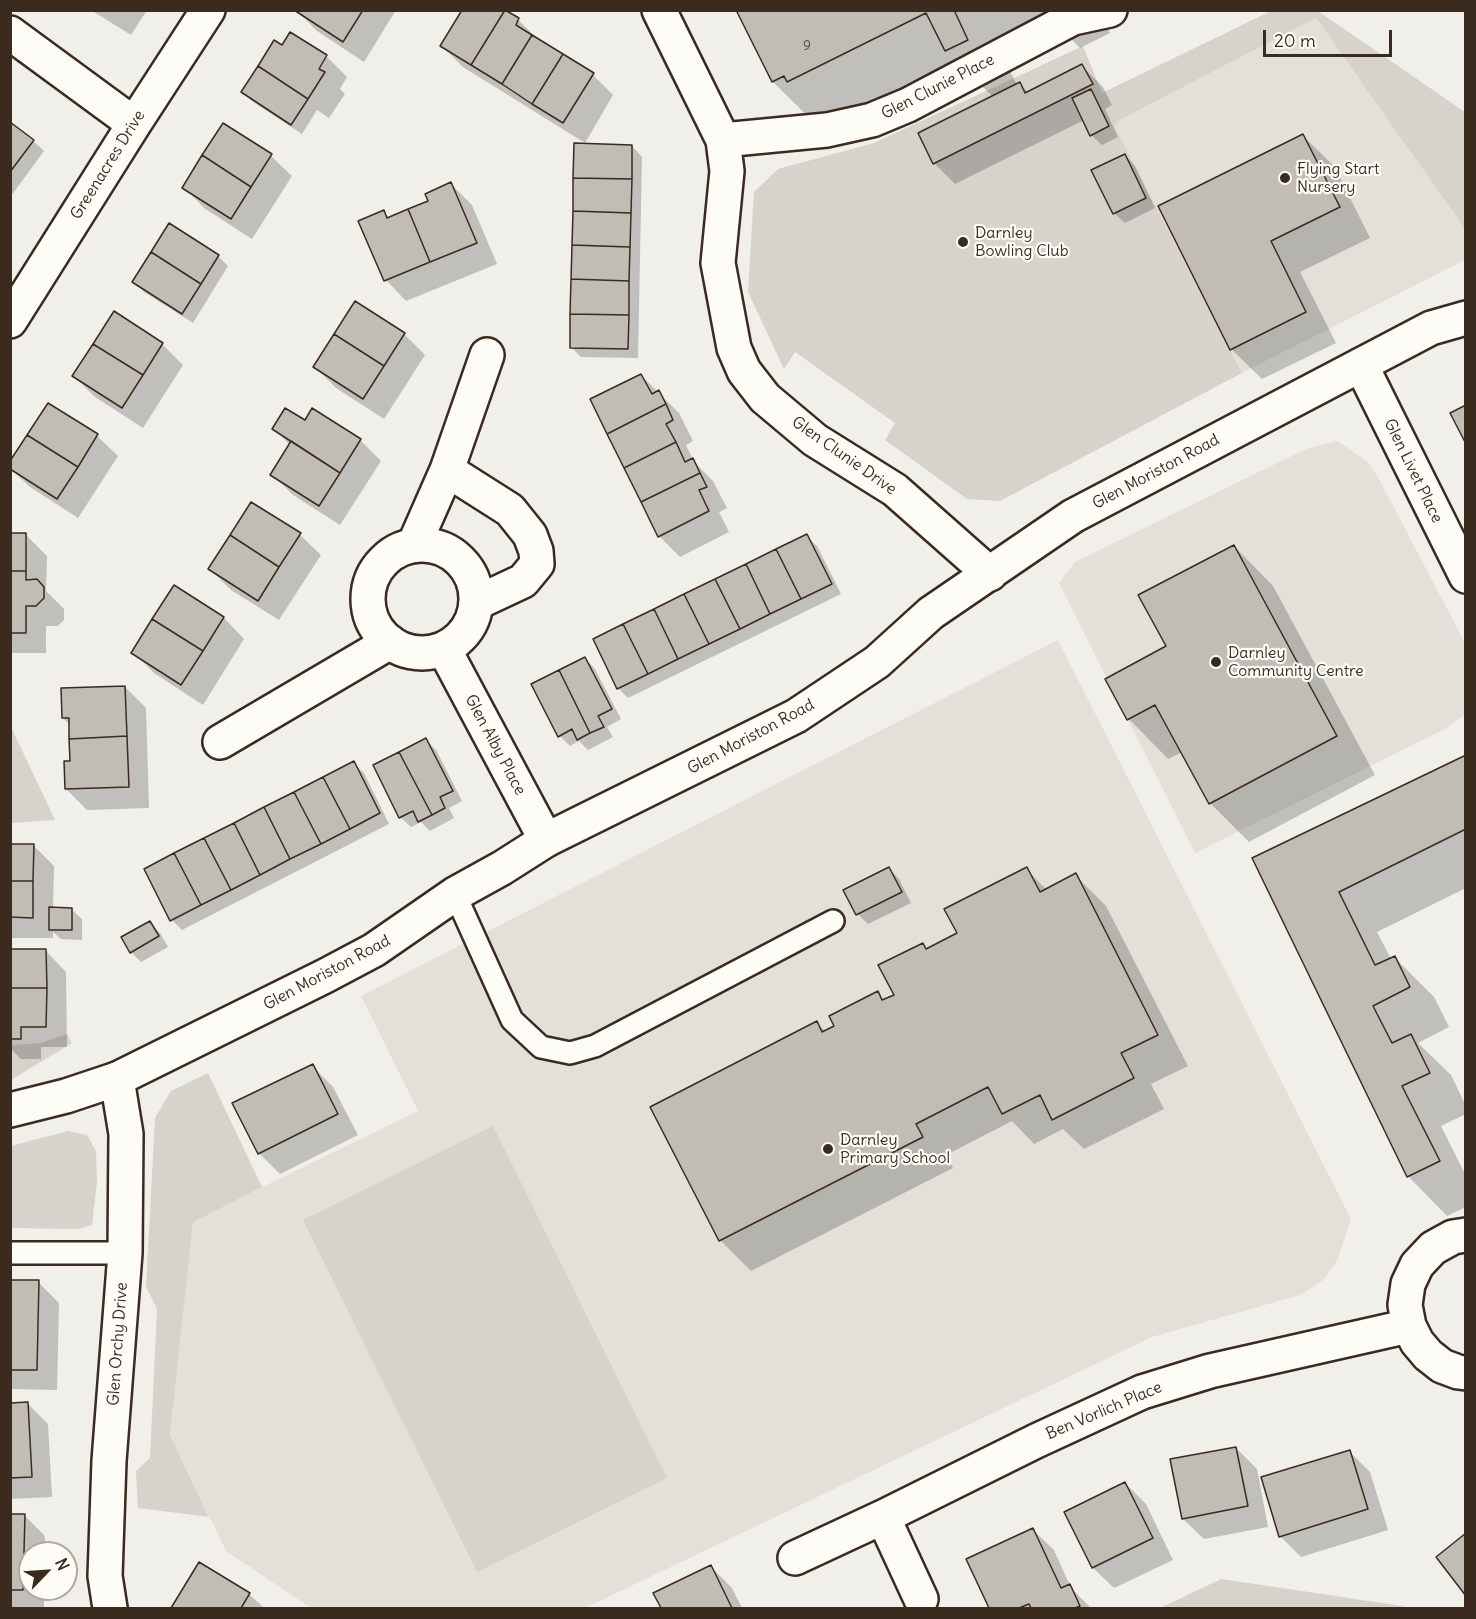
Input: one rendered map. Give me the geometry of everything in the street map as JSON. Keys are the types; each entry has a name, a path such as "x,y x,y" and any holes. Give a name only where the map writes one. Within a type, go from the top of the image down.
{"street":[{"name":"Greenacres Drive","path":"10,321 208,10"},
{"name":"Glen Clunie Drive","path":"659,10 723,140 727,171 718,264 734,348 744,371 765,398 814,440 895,490 990,574"},
{"name":"Glen Clunie Place","path":"723,140 827,130 872,120 908,105 1072,18 1110,10"},
{"path":"10,33 134,124"},
{"name":"Glen Moriston Road","path":"10,1110 66,1096 117,1079 374,950 455,894 546,840 796,716 877,662 931,613 1073,516 1431,328 1466,318"},
{"path":"414,545 447,470 487,355"},
{"name":"Glen Livet Place","path":"1361,365 1466,576"},
{"path":"447,470 510,510 530,535 536,551 537,564 523,581 476,603"},
{"path":"414,545 433,546 452,553 466,567 475,584 476,603 472,622 460,638 444,649 430,653 402,650 390,642 378,632 371,617 368,602 375,571 398,550 414,545"},
{"path":"220,742 390,642"},
{"name":"Glen Alby Place","path":"444,649 546,840"},
{"name":"Glen Orchy Drive","path":"110,1608 105,1576 109,1461 125,1253 126,1134 117,1079"},
{"path":"1463,1374 1442,1366 1428,1356 1416,1342 1409,1326 1405,1305 1408,1284 1417,1264 1433,1248 1454,1237 1466,1235"},
{"name":"Ben Vorlich Place","path":"795,1558 1142,1392 1210,1371 1409,1326"},
{"path":"883,1517 921,1599"}],"lane":[{"path":"455,894 512,1020 541,1047 570,1053 595,1046 833,921"},
{"path":"10,1253 125,1253"}],"shaded area":[{"name":"Darnley Bowling Club","path":"1271,11 1318,11 1465,112 1465,229 1316,18 1118,121 1115,127 1242,373 1000,501 967,499 885,440 895,423 795,352 784,369 748,292 754,192 778,169 874,143 1083,46 1102,93"},
{"name":"Flying Start Nursery","path":"1316,18 1465,229 1465,260 1242,373 1115,127 1118,121"},
{"path":"1337,441 1368,462 1465,643 1465,714 1445,729 1195,853 1059,583 1075,562 1308,448"},
{"name":"Darnley Primary School","path":"1058,640 1351,1219 1337,1261 1322,1281 1300,1295 1152,1337 585,1608 311,1608 226,1551 170,1435 193,1221 418,1111 361,996"},
{"path":"11,727 55,820 11,823"},
{"path":"67,1034 72,1043 11,1080 11,1045 41,1043"},
{"path":"208,1073 262,1187 193,1222 170,1435 209,1517 138,1508 136,1471 150,1458 157,1309 146,1287 155,1118 171,1091"},
{"path":"493,1126 667,1478 477,1572 303,1220"},
{"path":"68,1131 87,1135 96,1151 97,1182 92,1225 79,1229 11,1228 11,1146"},
{"path":"1221,1579 1403,1606 1405,1608 1160,1608"}],"building":[{"path":"294,10 363,10 343,42"},
{"path":"462,10 505,10 471,65 440,46"},
{"path":"505,10 519,18 516,25 532,35 502,84 471,65"},
{"path":"739,10 954,10 968,40 945,51 926,13 787,82 784,76 772,82 737,12"},
{"path":"290,32 327,55 319,69 325,72 308,99 258,66 274,40 282,45"},
{"path":"532,35 563,54 532,104 502,84"},
{"path":"563,54 594,73 563,123 532,104"},
{"path":"1082,64 1093,84 933,164 918,133 1020,82 1025,93"},
{"path":"258,66 308,99 291,125 241,92"},
{"path":"1091,89 1109,126 1090,136 1072,98"},
{"path":"10,122 34,140 10,172"},
{"path":"223,123 272,154 251,187 202,155"},
{"path":"1303,134 1340,207 1271,241 1306,312 1230,350 1158,206"},
{"path":"574,143 632,145 632,179 573,178"},
{"path":"1125,154 1146,198 1113,214 1091,170"},
{"path":"202,155 251,187 231,219 182,188"},
{"path":"573,178 632,179 631,213 573,211"},
{"path":"451,182 477,243 430,262 408,209 428,201 425,194"},
{"path":"408,209 430,262 384,281 358,221 384,210 387,218"},
{"path":"573,211 631,213 630,247 572,245"},
{"path":"169,223 219,255 201,284 151,252"},
{"path":"572,245 630,247 629,281 571,279"},
{"path":"151,252 201,284 182,314 132,282"},
{"path":"571,279 629,281 629,315 570,314"},
{"path":"355,301 405,333 384,366 334,334"},
{"path":"114,311 163,343 143,375 93,344"},
{"path":"570,314 629,315 628,349 570,348"},
{"path":"334,334 384,366 363,399 313,367"},
{"path":"93,344 143,375 122,408 72,376"},
{"path":"641,374 652,394 659,390 666,404 607,434 590,399"},
{"path":"48,403 98,434 78,467 27,435"},
{"path":"666,404 673,420 666,424 676,442 624,468 607,434"},
{"path":"1466,405 1466,444 1450,413"},
{"path":"285,408 305,420 312,408 361,439 340,473 272,429"},
{"path":"27,435 78,467 57,499 10,469 10,461"},
{"path":"291,441 340,473 319,506 270,475"},
{"path":"676,442 685,462 693,458 700,473 641,502 624,468"},
{"path":"700,473 707,487 699,490 709,511 658,537 641,502"},
{"path":"251,502 301,533 279,567 230,535"},
{"path":"10,533 26,533 26,571 10,571"},
{"path":"807,534 832,584 801,599 776,549"},
{"path":"230,535 279,567 258,601 208,569"},
{"name":"Darnley Community Centre","path":"1234,545 1337,736 1209,804 1155,705 1127,720 1105,679 1166,646 1138,595"},
{"path":"776,549 801,599 770,614 746,564"},
{"path":"746,564 770,614 740,629 715,579"},
{"path":"10,571 26,571 26,580 37,579 44,587 44,598 36,606 26,606 26,633 10,633"},
{"path":"715,579 740,629 709,644 684,594"},
{"path":"174,585 224,617 203,651 152,619"},
{"path":"684,594 709,644 678,659 654,609"},
{"path":"654,609 678,659 648,674 623,624"},
{"path":"152,619 203,651 181,685 131,653"},
{"path":"623,624 648,674 617,689 593,639"},
{"path":"585,657 612,709 598,716 604,727 590,733 559,670"},
{"path":"559,670 590,733 577,740 572,729 558,737 531,684"},
{"path":"125,686 127,736 69,739 69,718 62,718 61,688"},
{"path":"127,736 129,787 65,789 64,761 70,761 69,739"},
{"path":"426,738 453,791 440,797 445,808 432,815 399,752"},
{"path":"399,752 432,815 418,822 413,811 399,818 373,765"},
{"path":"1466,755 1466,829 1339,892 1375,965 1395,956 1410,987 1373,1006 1392,1043 1411,1034 1430,1073 1402,1086 1440,1161 1407,1177 1252,858"},
{"path":"354,761 380,813 350,829 323,777"},
{"path":"323,777 350,829 321,844 294,792"},
{"path":"294,792 321,844 290,859 264,807"},
{"path":"264,807 290,859 260,875 234,823"},
{"path":"234,823 260,875 231,890 204,838"},
{"path":"204,838 231,890 201,905 174,853"},
{"path":"10,844 34,844 33,881 10,881"},
{"path":"174,853 201,905 170,921 144,869"},
{"path":"889,867 902,892 856,915 843,890"},
{"path":"1027,867 1040,892 1076,873 1158,1035 1121,1053 1134,1078 1052,1120 1040,1095 1002,1114 988,1087 916,1124 923,1137 719,1241 650,1107 817,1021 822,1032 834,1026 829,1016 878,991 882,1000 894,995 878,965 923,943 926,949 957,933 944,909"},
{"path":"10,881 33,881 33,918 10,917"},
{"path":"49,907 72,908 72,930 49,930"},
{"path":"150,921 159,936 130,953 121,937"},
{"path":"10,949 46,949 47,988 10,988"},
{"path":"10,988 47,988 46,1027 21,1027 21,1039 10,1039"},
{"path":"313,1064 338,1114 258,1154 232,1103"},
{"path":"10,1280 39,1280 37,1370 10,1370"},
{"path":"28,1402 32,1477 10,1478 10,1403"},
{"path":"1236,1447 1248,1506 1182,1519 1170,1459"},
{"path":"1350,1450 1368,1509 1279,1537 1261,1477"},
{"path":"1125,1482 1153,1538 1092,1568 1064,1512"},
{"path":"10,1514 25,1514 24,1541 18,1541 18,1590 10,1590"},
{"path":"1033,1528 1061,1588 1070,1584 1080,1606 1031,1608 1029,1604 1019,1608 989,1608 966,1559"},
{"path":"1466,1533 1466,1596 1436,1557"},
{"path":"199,1562 250,1593 241,1608 171,1608"},
{"path":"711,1565 732,1608 661,1608 653,1593"}],"place":[{"name":"Flying Start Nursery","path":"1285,178"},
{"name":"Darnley Bowling Club","path":"963,242"},
{"name":"Darnley Community Centre","path":"1216,662"},
{"name":"Darnley Primary School","path":"828,1149"}]}
